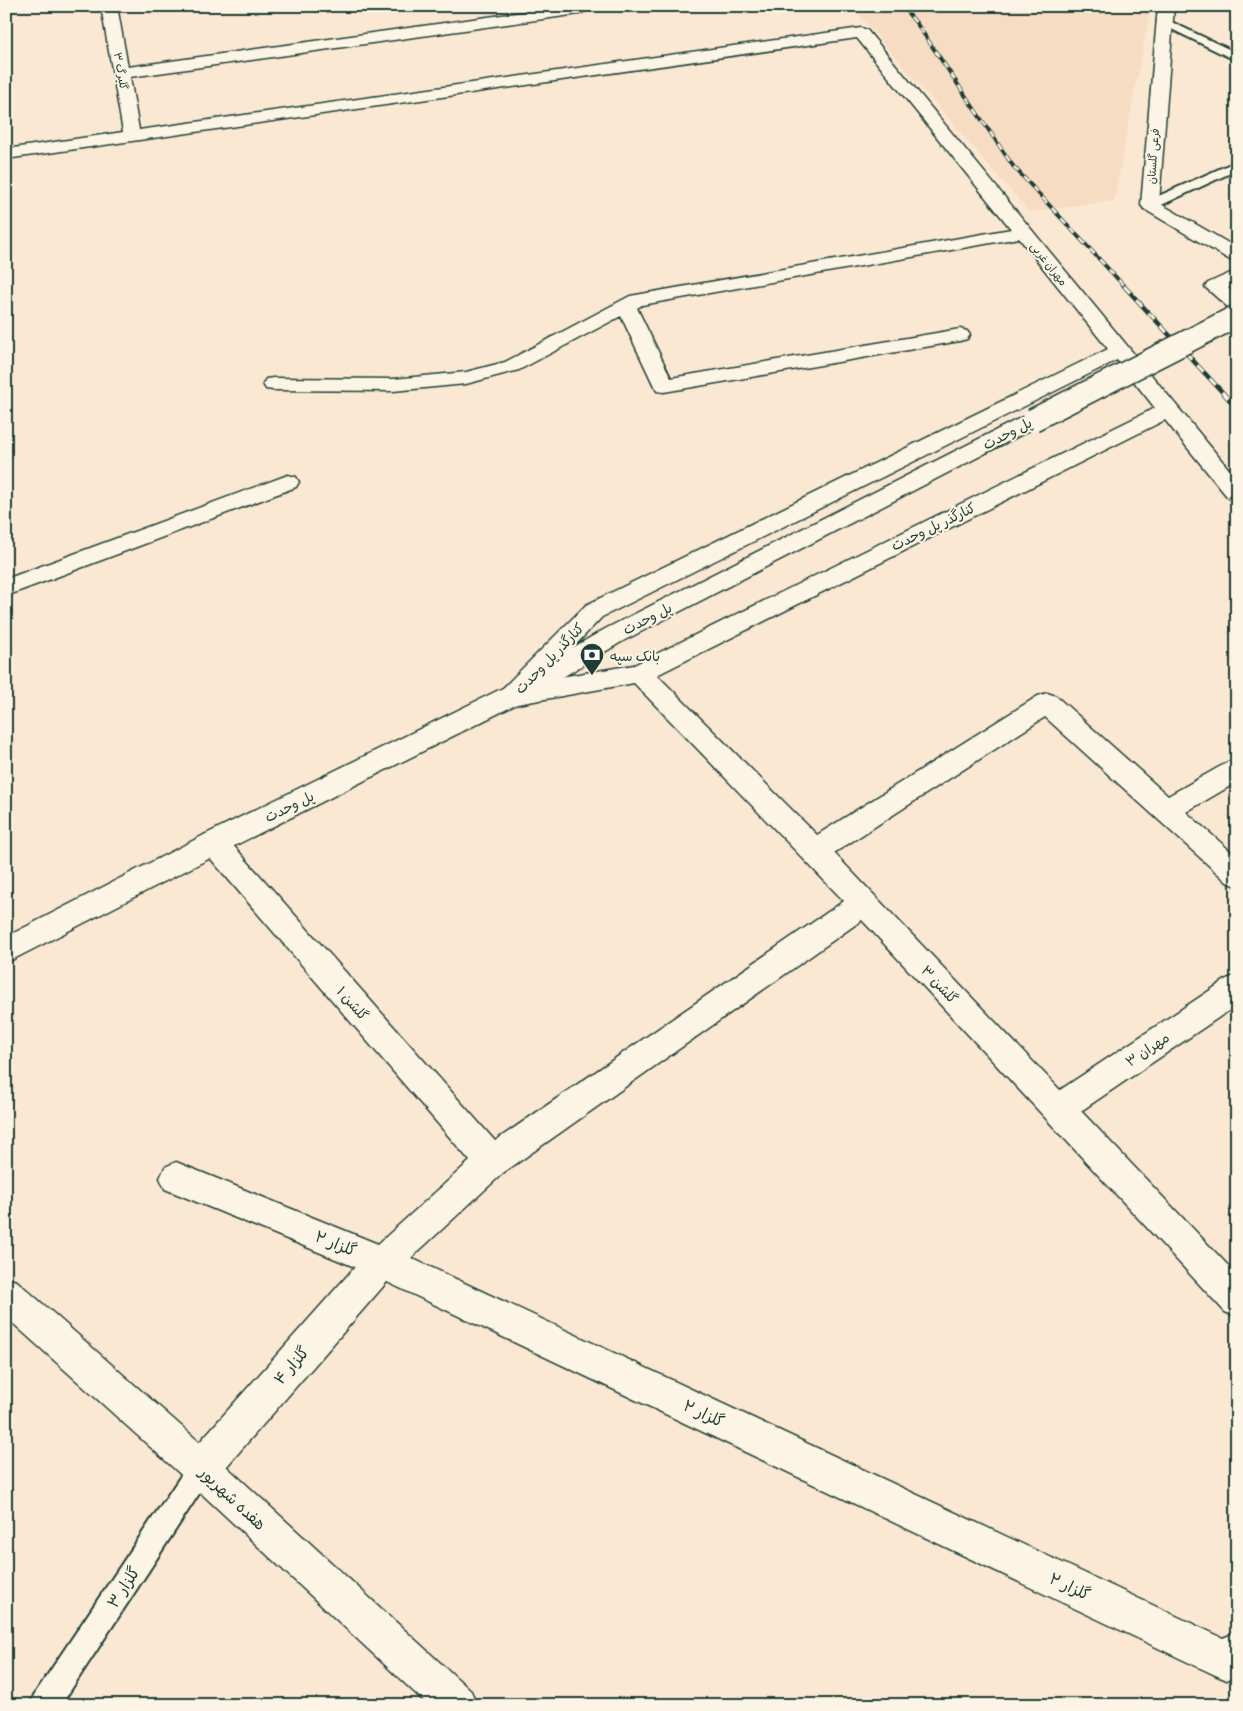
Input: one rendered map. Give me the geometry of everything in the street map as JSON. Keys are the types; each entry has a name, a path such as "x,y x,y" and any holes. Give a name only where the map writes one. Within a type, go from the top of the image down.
{"street":[{"name":"گلبرگ ۳","path":"109,6 132,136"},
{"path":"121,73 579,9"},
{"name":"فرعی گلستان","path":"1150,205 1165,14"},
{"name":"مهران غربی","path":"132,136 862,33 1237,494"},
{"path":"6,154 132,136"},
{"path":"1150,205 1237,256"},
{"path":"273,384 392,385 466,378 512,366 637,300 1023,232"},
{"path":"1237,276 1215,287 1237,304"},
{"path":"626,306 664,386 960,335"},
{"name":"پل وحدت","path":"6,951 214,843 512,695 614,635 1237,316"},
{"name":"کنارگذر پل وحدت","path":"512,695 594,611 1120,351"},
{"name":"کنارگذر پل وحدت","path":"512,695 639,673 1168,410"},
{"path":"6,588 288,482"},
{"name":"گلشن ۳","path":"639,673 815,851 1237,1300"},
{"path":"815,851 1047,703 1237,874"},
{"path":"1166,810 1237,769"},
{"name":"گلشن ۱","path":"214,843 492,1162"},
{"name":"گلزار ۴","path":"201,1468 382,1262 492,1162 864,903"},
{"name":"مهران ۳","path":"1058,1109 1237,988"},
{"name":"گلزار ۲","path":"176,1178 382,1262 1232,1655"},
{"name":"هفده شهریور","path":"6,1294 201,1468 457,1705"}],"lane":[{"path":"1165,14 1237,58"},
{"path":"1150,205 1237,165"},
{"name":"گلزار ۳","path":"44,1705 201,1468"}],"shaded area":[{"path":"851,6 1151,6 1114,201 1029,212"}],"railway":[{"path":"902,6 917,24 1013,166 1125,287"},
{"path":"1124,286 1237,408"}],"place":[{"name":"بانک سپه","path":"592,676"}]}
